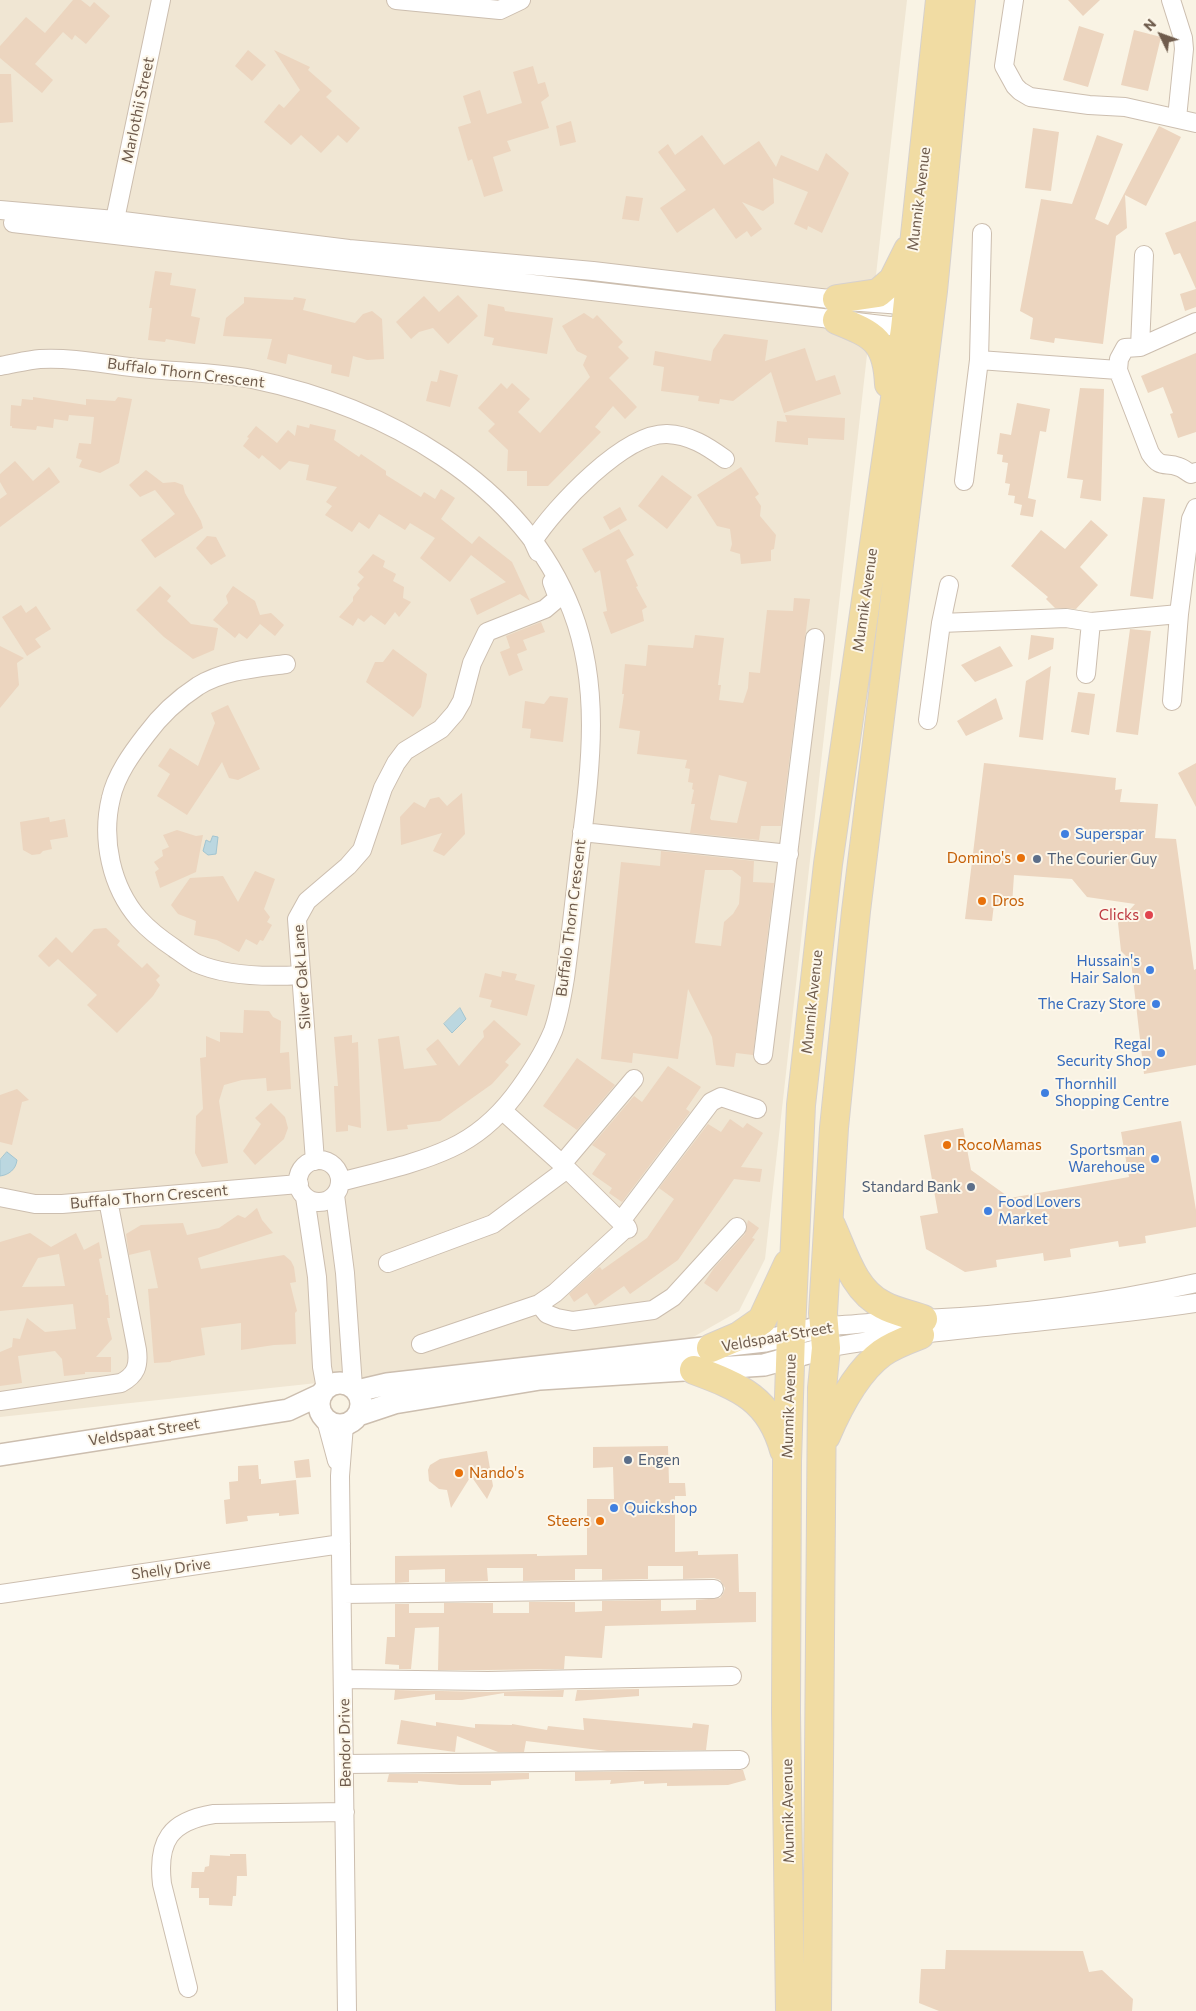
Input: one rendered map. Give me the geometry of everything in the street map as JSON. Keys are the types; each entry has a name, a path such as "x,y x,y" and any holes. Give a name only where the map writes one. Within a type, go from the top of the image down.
{"main road":[{"name":"Munnik Avenue","path":"790,2011 786,1693 787,1461 790,1346 801,1105 825,888 889,438 918,317 914,238 940,0"},
{"name":"Munnik Avenue","path":"816,2011 822,1388 825,1337 823,1313 834,1128 918,317 961,0"},
{"path":"889,438 889,381 883,350 878,341 837,310 884,289 899,271 914,238"},
{"path":"822,1446 835,1414 856,1380 881,1354 922,1327 868,1295 854,1277 829,1222"},
{"path":"711,1348 739,1336 762,1320 794,1250"},
{"path":"694,1370 738,1387 768,1414 780,1435 787,1461"}],"street":[{"name":"Marlothii Street","path":"113,227 161,0"},
{"path":"396,0 500,10 512,6 521,0"},
{"path":"1014,0 1004,66 1014,86 1020,91 1030,96 1089,105 1125,107 1196,123"},
{"path":"1171,0 1183,38 1184,49 1177,118"},
{"path":"0,210 562,289 918,317"},
{"path":"0,222 113,227 564,268 837,310"},
{"path":"964,481 979,360 982,233"},
{"path":"1140,347 1144,255"},
{"path":"562,289 564,268"},
{"path":"1196,322 1140,347 1124,348 1119,359 1118,370 1150,453 1156,462 1162,465 1178,466 1191,474 1196,472"},
{"name":"Buffalo Thorn Crescent","path":"0,366 39,359 94,361 250,379 326,400 364,413 406,434 439,454 474,480 507,511 534,541 554,573 572,611 587,669 592,735 568,957 554,1028 541,1056 503,1111 478,1133 452,1148 338,1189"},
{"path":"979,360 1118,370"},
{"path":"534,541 554,512 607,462 623,449 645,439 665,434 687,436 725,459"},
{"path":"1172,701 1179,614 1191,519 1196,508"},
{"name":"Buffalo Thorn Crescent","path":"440,729 454,714 462,701 472,663 487,632 544,609 558,598 534,541"},
{"path":"928,720 941,623 949,585"},
{"path":"941,623 1066,618 1091,622 1179,614"},
{"path":"1086,674 1091,622"},
{"path":"763,1055 815,638"},
{"path":"286,664 235,671 199,686 173,705 132,753 121,774 111,797 107,846 124,900 139,920 163,940 196,962 214,969 265,977 301,975"},
{"name":"Silver Oak Lane","path":"316,1161 296,926 297,919 307,901 348,866 362,850 383,788 396,763 405,751 440,729"},
{"path":"582,832 789,854"},
{"path":"388,1263 493,1224 564,1167 634,1079"},
{"path":"421,1344 539,1304 555,1293 626,1227 711,1102 721,1097 757,1109"},
{"path":"503,1111 626,1227"},
{"path":"316,1161 322,1161 333,1166 340,1176 338,1189 355,1389 361,1399 361,1407 338,1419 320,1405 324,1392 316,1276 302,1190 301,1172 310,1163 316,1161"},
{"path":"302,1190 317,1202 324,1202 338,1189"},
{"name":"Buffalo Thorn Crescent","path":"0,1197 35,1204 62,1204 302,1190"},
{"path":"0,1401 121,1383 136,1372 138,1363 137,1350 108,1200"},
{"path":"539,1304 547,1314 573,1321 653,1310 673,1297 737,1227"},
{"name":"Veldspaat Street","path":"922,1327 987,1316 1142,1295 1196,1283"},
{"name":"Veldspaat Street","path":"288,1410 338,1419 394,1403 540,1379 764,1366 790,1346 825,1337 922,1327 1142,1311 1196,1303"},
{"name":"Veldspaat Street","path":"355,1389 765,1341 790,1346"},
{"path":"324,1392 339,1383 355,1389"},
{"name":"Veldspaat Street","path":"0,1454 288,1410 324,1392"},
{"name":"Bendor Drive","path":"338,1419 343,1594 347,2011"},
{"name":"Shelly Drive","path":"0,1594 341,1544"},
{"path":"343,1594 714,1589"},
{"path":"344,1678 488,1680 732,1676"},
{"path":"345,1764 740,1760"},
{"path":"188,1988 162,1884 160,1867 161,1854 166,1841 174,1831 197,1816 214,1814 345,1812"}],"shaded area":[{"path":"0,0 907,0 765,1259 739,1311 681,1344 0,1417"}],"water":[{"path":"213,836 218,837 216,854 208,855 203,851 206,840 210,842"},
{"path":"460,1008 466,1019 452,1033 444,1024"},
{"path":"7,1152 17,1160 12,1171 0,1176 0,1160"}],"building":[{"path":"73,0 81,0 90,7 94,2 110,16 86,44 75,35 72,40 63,32 35,64 53,80 42,93 0,58 0,46 26,17 45,33"},
{"path":"1068,0 1100,0 1083,16"},
{"path":"1079,26 1104,34 1088,87 1063,80"},
{"path":"1134,30 1161,37 1148,91 1121,85"},
{"path":"248,50 266,65 252,81 235,66"},
{"path":"274,50 310,67 308,70 332,91 326,97 360,128 347,143 338,135 321,153 301,135 291,145 264,122 279,104 284,108 300,90"},
{"path":"533,66 538,84 545,82 549,96 541,102 549,128 507,141 511,151 493,157 503,191 484,197 472,159 468,161 458,127 471,123 463,96 480,90 487,114 522,103 513,72"},
{"path":"0,74 11,74 13,122 0,123"},
{"path":"571,121 576,142 560,146 556,126"},
{"path":"1159,126 1181,137 1146,206 1125,195 1127,228 1116,236 1103,344 1055,338 1054,343 1030,339 1033,318 1020,311 1041,199 1072,204 1097,135 1123,144 1095,219 1108,225"},
{"path":"1033,128 1059,132 1051,191 1025,188"},
{"path":"702,135 724,165 759,141 776,167 781,155 818,171 826,153 849,173 822,233 808,226 807,230 794,224 808,192 773,178 774,203 763,211 742,202 762,229 751,237 747,231 736,239 714,208 677,233 660,208 686,190 658,152 668,144 675,155"},
{"path":"626,196 643,198 639,221 622,219"},
{"path":"1196,221 1196,289 1180,253 1174,255 1165,233"},
{"path":"155,271 172,273 170,285 196,289 191,316 200,318 195,344 166,339 165,342 148,340 152,308 149,308"},
{"path":"1196,289 1196,307 1185,311 1180,294"},
{"path":"458,295 478,316 448,344 433,328 419,332 411,339 396,322 424,296 439,312"},
{"path":"244,297 293,300 294,297 306,299 303,310 355,323 363,314 372,311 382,319 384,359 367,360 353,356 349,377 331,373 332,365 288,354 286,364 267,359 272,339 223,336 226,318 244,303"},
{"path":"488,304 504,307 505,311 553,318 547,354 492,345 494,338 484,336"},
{"path":"584,313 593,319 597,315 623,342 618,347 629,358 609,378 637,407 625,419 613,406 595,427 601,432 548,486 527,486 527,471 507,471 508,450 488,431 495,424 478,408 501,383 507,389 512,383 530,399 518,412 540,433 590,377 583,365 587,356 577,351 562,326"},
{"path":"724,334 768,340 765,361 805,348 816,381 835,375 841,394 784,413 771,372 733,401 720,399 719,404 698,401 699,396 661,391 664,367 653,365 655,351 711,361 713,350"},
{"path":"1196,353 1196,432 1178,438 1170,414 1173,413 1163,387 1148,393 1141,376"},
{"path":"440,370 458,375 450,407 426,401 431,381 437,382"},
{"path":"1080,388 1104,389 1101,501 1080,498 1083,480 1067,478"},
{"path":"33,397 86,405 86,399 115,401 118,397 132,399 119,463 100,473 79,467 82,460 76,458 79,443 91,444 94,417 69,415 68,421 54,419 53,428 37,426 36,430 12,428 10,426 11,405 21,406 22,399 33,400"},
{"path":"1017,403 1050,409 1046,432 1040,431 1028,498 1036,500 1033,517 1020,515 1022,505 1014,503 1015,496 1008,495 1010,484 1005,483 1008,463 1002,462 1003,455 997,454 1000,433 1011,435"},
{"path":"785,415 845,418 844,440 808,438 808,445 775,442 777,421 787,422"},
{"path":"310,424 336,430 334,440 359,457 361,454 386,471 386,475 421,497 424,492 435,499 441,489 455,498 441,519 472,544 479,536 512,562 530,601 520,594 477,615 470,599 506,582 471,555 450,582 420,558 435,538 410,523 405,530 379,514 369,529 359,522 352,532 325,515 332,506 326,502 337,487 306,480 309,465 289,461 280,470 262,455 259,459 243,446 249,438 247,437 256,426 277,443 288,430 295,436 297,425 309,428"},
{"path":"15,461 33,481 49,467 60,482 0,527 0,499 7,494 0,482 0,474"},
{"path":"741,467 759,494 755,497 761,506 760,516 776,535 774,549 771,550 771,561 741,564 740,554 730,551 732,544 730,529 717,526 697,495"},
{"path":"146,470 163,483 175,482 183,485 185,493 203,528 155,558 141,540 175,514 155,490 140,497 129,485"},
{"path":"662,475 692,497 667,529 638,506"},
{"path":"1143,497 1165,499 1153,599 1130,596"},
{"path":"620,507 627,520 610,530 603,517"},
{"path":"1091,520 1108,535 1080,567 1098,585 1076,609 1055,608 1046,599 1048,597 1011,566 1041,530 1065,549"},
{"path":"619,529 634,555 626,560 638,586 636,587 647,607 642,610 644,621 611,634 603,612 607,611 600,570 595,573 582,549"},
{"path":"207,536 216,537 226,556 211,565 196,548"},
{"path":"373,554 385,561 383,567 396,574 393,581 404,587 403,598 411,602 399,617 395,612 385,625 371,615 364,622 358,618 353,626 339,617 353,601 353,597 360,588 357,585 364,577 358,572"},
{"path":"160,586 171,596 167,601 191,624 218,628 214,650 193,659 164,637 136,610"},
{"path":"233,586 255,601 260,615 271,613 284,625 275,636 260,624 247,639 239,633 235,638 213,620 228,603 226,596"},
{"path":"794,598 810,599 781,826 761,826 759,840 690,833 695,804 691,804 694,790 692,789 693,783 688,782 690,769 685,768 687,760 637,754 640,731 619,728 624,694 622,694 625,664 646,666 648,645 693,648 695,635 724,638 718,685 721,685 719,700 743,703 748,688 749,672 760,673 767,610 793,611","holes":["719,775 747,782 737,823 711,820"]},
{"path":"21,605 26,613 36,606 51,629 35,639 41,647 27,656 2,617"},
{"path":"541,622 545,632 523,640 527,650 517,654 523,670 509,676 500,652 510,648 506,636"},
{"path":"1130,629 1151,631 1138,735 1116,732"},
{"path":"1031,635 1054,638 1053,649 1028,660"},
{"path":"0,646 24,658 17,663 19,685 0,708"},
{"path":"1000,646 1013,666 975,682 961,665"},
{"path":"393,649 427,674 421,707 413,717 366,682 375,662 383,662"},
{"path":"1051,666 1043,740 1019,737 1026,681"},
{"path":"1078,692 1095,694 1089,735 1071,732"},
{"path":"550,696 568,698 563,742 530,738 531,729 522,728 525,701 544,704"},
{"path":"996,698 1003,719 966,736 957,721"},
{"path":"228,705 260,769 238,780 229,778 222,762 187,815 157,796 170,774 158,766 170,748 198,766 215,723 211,713"},
{"path":"984,763 1116,778 1115,790 1122,789 1120,802 1158,804 1155,838 1176,839 1194,970 1196,969 1196,1065 1144,1074 1131,961 1121,951 1118,923 1135,904 1087,897 1072,879 1014,875 1012,905 994,904 992,921 965,919"},
{"path":"1196,763 1196,807 1178,773"},
{"path":"462,793 465,834 444,856 433,851 442,833 401,845 400,817 414,802 425,808 430,799 439,797 447,806"},
{"path":"49,817 50,822 65,819 68,837 50,840 52,849 43,851 40,854 32,855 23,850 20,822"},
{"path":"177,830 196,836 203,835 196,872 160,888 155,872 159,869 154,862 163,856 162,850 169,847 163,835"},
{"path":"661,851 754,861 753,882 774,883 753,1055 736,1053 734,1067 716,1065 712,1037 688,989 678,1059 633,1053 632,1063 601,1059 621,862 660,866","holes":["705,870 732,870 741,877 739,904 733,914 724,922 721,946 695,943"]},
{"path":"255,871 275,879 264,909 270,917 267,922 272,925 263,941 260,940 257,945 246,939 239,952 217,940 194,935 196,921 178,914 171,905 190,878 223,876 238,902"},
{"path":"106,928 120,941 117,945 142,968 147,963 160,976 156,980 160,985 153,996 117,1033 87,1005 97,995 58,959 49,967 38,956 56,937 72,953 94,929"},
{"path":"502,971 517,974 515,980 535,985 527,1016 490,1007 492,1000 479,997 485,973 501,977"},
{"path":"244,1010 269,1011 273,1017 281,1021 280,1053 289,1052 291,1089 267,1091 266,1078 242,1080 224,1085 219,1101 228,1163 202,1167 195,1153 196,1116 203,1109 200,1058 206,1057 206,1036 220,1042 220,1032 243,1033"},
{"path":"494,1020 521,1044 505,1062 509,1065 492,1084 440,1121 407,1125 408,1129 387,1131 378,1039 399,1036 404,1069 437,1065 426,1049 438,1039 459,1066 484,1037 483,1031"},
{"path":"352,1035 352,1043 358,1042 361,1128 348,1125 348,1131 336,1132 334,1086 338,1086 334,1037"},
{"path":"577,1058 615,1085 577,1130 543,1106"},
{"path":"668,1066 701,1087 686,1109 690,1112 622,1202 609,1193 612,1188 592,1174 606,1154 592,1145 634,1096 642,1102"},
{"path":"17,1089 29,1100 22,1102 12,1145 0,1142 0,1095"},
{"path":"271,1103 285,1117 288,1128 284,1139 255,1165 243,1151 261,1124 255,1118"},
{"path":"730,1119 743,1128 747,1123 763,1133 741,1167 762,1169 760,1182 734,1179 678,1260 630,1294 624,1286 595,1306 587,1293 574,1302 569,1294 598,1268 600,1267 602,1270 647,1238 674,1199 659,1188 708,1124 721,1132"},
{"path":"1181,1121 1196,1210 1196,1227 1145,1236 1146,1243 1119,1247 1118,1241 1070,1249 1071,1257 1044,1261 1043,1253 996,1260 997,1267 965,1272 926,1249 920,1216 938,1213 924,1135 963,1128 971,1170 1010,1198 1129,1177 1121,1132"},
{"path":"257,1208 262,1220 273,1233 198,1258 201,1269 284,1255 291,1261 294,1267 296,1282 290,1283 297,1311 295,1313 296,1344 241,1350 241,1323 201,1328 205,1355 171,1362 154,1363 148,1289 158,1288 150,1250 129,1255 126,1234 141,1225 183,1223 187,1235 219,1228 238,1215 245,1218"},
{"path":"748,1220 759,1228 752,1238 755,1239 717,1292 704,1283 714,1268 745,1234"},
{"path":"30,1233 51,1247 76,1233 84,1250 99,1242 102,1258 99,1259 106,1295 108,1295 110,1318 107,1318 112,1339 96,1357 111,1357 111,1372 85,1372 85,1374 64,1376 62,1359 55,1351 18,1356 22,1383 0,1386 0,1352 12,1347 13,1338 20,1339 27,1318 45,1332 76,1329 73,1304 0,1311 0,1242","holes":["59,1254 65,1286 22,1287 38,1258"]},
{"path":"668,1446 669,1483 685,1483 686,1496 675,1496 675,1552 698,1551 698,1555 738,1554 739,1592 756,1592 756,1622 605,1626 602,1658 565,1656 564,1669 438,1670 439,1627 415,1628 411,1669 399,1669 399,1665 385,1664 387,1637 395,1637 395,1604 409,1604 409,1613 444,1613 444,1603 493,1603 493,1613 529,1613 529,1602 575,1602 575,1612 602,1611 602,1601 661,1600 661,1611 696,1610 696,1600 720,1598 725,1588 720,1580 714,1578 683,1579 683,1566 648,1566 648,1579 602,1580 602,1569 575,1569 575,1580 523,1581 523,1568 487,1568 488,1581 445,1582 445,1569 409,1570 409,1582 395,1583 395,1556 587,1555 587,1499 614,1499 613,1467 593,1468 593,1447"},
{"name":"Nando's","path":"487,1451 493,1486 487,1499 471,1476 451,1508 447,1490 439,1489 429,1481 428,1470 430,1465 440,1459"},
{"path":"309,1459 311,1477 296,1478 294,1461"},
{"path":"258,1465 261,1484 296,1480 299,1514 279,1516 279,1513 247,1516 248,1521 226,1524 224,1500 230,1499 229,1482 238,1481 238,1466"},
{"path":"639,1689 639,1696 575,1701 577,1690"},
{"path":"395,1690 488,1692 564,1690 563,1697 504,1696 504,1693 462,1700 435,1700 435,1694 394,1700"},
{"path":"583,1718 692,1728 693,1723 709,1725 706,1750 607,1751 526,1741 524,1752 498,1752 457,1736 455,1752 397,1744 401,1720 436,1726 436,1722 475,1728 475,1724 512,1724 547,1730 548,1726 584,1730"},
{"path":"743,1770 746,1780 728,1785 667,1786 667,1783 644,1784 644,1781 610,1784 611,1780 575,1781 575,1772"},
{"path":"529,1773 529,1779 491,1781 491,1785 460,1785 418,1781 418,1783 387,1782 389,1774"},
{"path":"230,1854 246,1854 247,1876 237,1876 236,1896 233,1896 232,1906 209,1905 209,1898 199,1898 199,1888 191,1888 192,1872 204,1872 205,1867 209,1866 210,1855 230,1856"},
{"path":"946,1950 1083,1951 1089,1972 1102,1970 1133,1999 1132,2011 939,2011 919,2003 921,1969 945,1969"}],"place":[{"name":"Superspar","path":"1065,834"},
{"name":"Domino's","path":"1021,858"},
{"name":"The Courier Guy","path":"1037,859"},
{"name":"Dros","path":"982,901"},
{"name":"Clicks","path":"1149,915"},
{"name":"Hussain's Hair Salon","path":"1150,970"},
{"name":"The Crazy Store","path":"1156,1004"},
{"name":"Regal Security Shop","path":"1161,1053"},
{"name":"Thornhill Shopping Centre","path":"1045,1093"},
{"name":"RocoMamas","path":"947,1145"},
{"name":"Sportsman Warehouse","path":"1155,1159"},
{"name":"Standard Bank","path":"971,1187"},
{"name":"Food Lovers Market","path":"988,1211"},
{"name":"Engen","path":"628,1460"},
{"name":"Nando's","path":"459,1473"},
{"name":"Quickshop","path":"614,1508"},
{"name":"Steers","path":"600,1521"}]}
